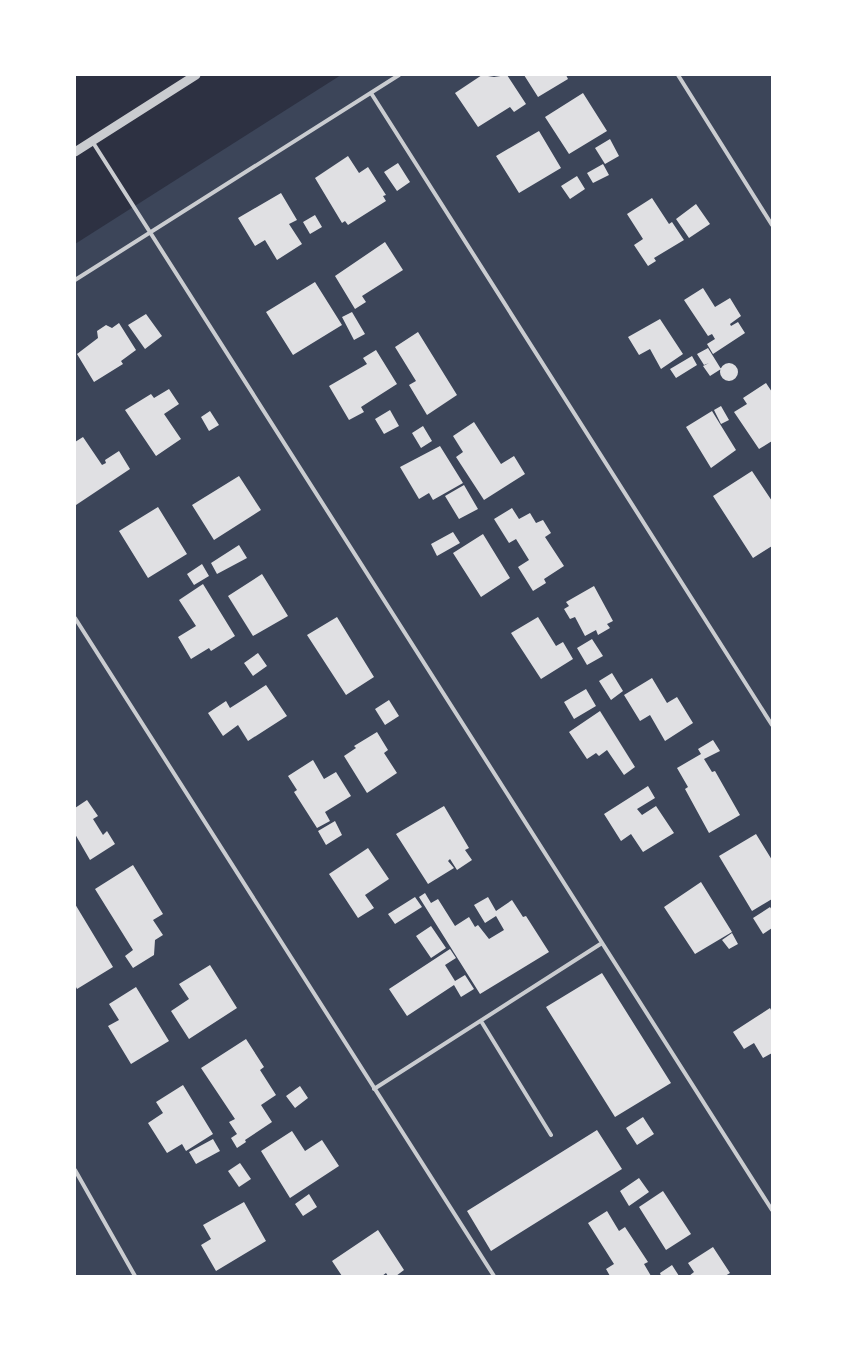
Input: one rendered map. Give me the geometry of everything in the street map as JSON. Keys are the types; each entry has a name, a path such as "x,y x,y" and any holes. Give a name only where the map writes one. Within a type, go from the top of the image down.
{"street":[{"path":"75,152 196,75"}],"lane":[{"path":"75,280 399,75"},
{"path":"678,75 772,225"},
{"path":"371,93 772,725"},
{"path":"92,141 772,1210"},
{"path":"75,618 494,1276"},
{"path":"374,1089 602,943"},
{"path":"481,1021 551,1135"},
{"path":"75,1170 135,1276"}],"shaded area":[{"path":"341,75 772,75 772,1276 75,1276 75,244"}],"building":[{"path":"482,75 494,77 507,75 526,104 514,112 510,107 478,127 455,93"},
{"path":"524,75 566,75 568,79 538,97"},
{"path":"583,93 607,131 569,154 545,117"},
{"path":"539,131 561,168 519,193 496,156"},
{"path":"610,139 619,156 605,164 595,148"},
{"path":"348,156 359,173 368,167 386,195 383,196 386,201 348,225 345,221 342,223 315,178"},
{"path":"398,163 410,182 397,191 384,172"},
{"path":"603,164 609,175 593,183 587,173"},
{"path":"577,176 585,189 570,199 561,186"},
{"path":"281,193 297,220 289,224 302,244 277,260 265,240 255,246 238,218"},
{"path":"652,198 669,224 672,222 684,240 654,258 656,261 648,266 634,245 643,239 627,214"},
{"path":"696,204 710,224 689,238 676,219"},
{"path":"315,215 322,227 310,234 303,222"},
{"path":"385,242 403,270 362,296 366,302 355,309 335,276"},
{"path":"315,282 342,325 293,355 266,312"},
{"path":"703,288 715,307 730,298 741,316 730,324 731,326 738,322 745,333 713,354 707,344 715,339 712,334 708,336 684,300"},
{"path":"352,312 365,334 354,340 342,317"},
{"path":"146,314 162,336 145,349 128,325"},
{"path":"660,319 683,354 661,369 650,349 639,355 628,337"},
{"path":"119,323 136,350 121,361 123,364 94,382 77,354 98,338 97,331 106,325 112,328"},
{"path":"418,332 457,395 427,415 409,385 416,381 395,347"},
{"path":"708,348 721,369 710,376 703,366 709,363 704,365 697,354"},
{"path":"376,350 397,384 361,407 364,412 349,420 329,386 367,364 363,358"},
{"path":"692,356 697,365 676,378 670,369"},
{"path":"729,363 735,366 738,372 735,378 729,381 723,378 720,372 723,366"},
{"path":"766,383 772,392 772,441 759,449 734,412 747,404 743,398"},
{"path":"169,389 179,404 164,414 181,439 156,456 125,410 151,394 154,398"},
{"path":"721,406 729,420 721,424 714,410"},
{"path":"390,410 399,426 384,434 375,419"},
{"path":"210,411 219,425 209,431 201,417"},
{"path":"712,411 736,450 711,468 686,427"},
{"path":"474,422 501,464 514,456 525,474 484,500 456,457 463,452 453,436"},
{"path":"423,426 432,441 421,448 412,433"},
{"path":"83,437 102,465 106,463 105,460 119,451 130,469 76,505 75,442"},
{"path":"440,446 463,483 433,500 429,493 419,499 400,467"},
{"path":"752,471 772,501 772,546 753,558 713,496"},
{"path":"239,476 261,510 214,540 192,505"},
{"path":"464,485 478,509 459,519 445,496"},
{"path":"158,507 187,554 148,578 119,531"},
{"path":"512,508 519,519 530,513 536,523 543,520 551,533 545,537 564,566 544,579 546,583 533,591 518,567 529,560 516,539 509,543 494,519"},
{"path":"453,532 460,543 437,556 431,544"},
{"path":"483,534 510,578 481,597 453,553"},
{"path":"239,545 247,558 217,574 211,563"},
{"path":"202,564 209,576 194,585 187,574"},
{"path":"262,574 288,616 253,636 228,596"},
{"path":"203,584 235,636 211,651 209,648 191,659 178,637 196,626 179,600"},
{"path":"594,586 613,621 607,624 610,628 598,635 596,630 585,636 575,617 570,619 564,609 569,606 566,602"},
{"path":"337,617 374,677 346,695 307,635"},
{"path":"538,617 556,646 563,642 573,659 541,679 511,633"},
{"path":"592,639 603,656 587,665 577,648"},
{"path":"258,653 267,666 253,676 244,663"},
{"path":"612,673 623,691 611,700 599,681"},
{"path":"652,678 667,703 677,697 693,723 665,741 650,715 640,721 624,695"},
{"path":"266,685 287,716 248,741 238,725 223,736 208,713 226,701 230,708"},
{"path":"586,689 596,706 574,719 564,702"},
{"path":"389,700 399,716 385,725 375,709"},
{"path":"600,711 635,767 624,775 607,750 599,756 596,753 587,759 569,732"},
{"path":"377,732 388,750 384,753 397,773 367,793 344,756 356,748 354,746"},
{"path":"713,740 720,751 704,759 712,772 715,771 740,815 709,833 685,789 688,787 677,768 701,754 698,749"},
{"path":"313,760 324,779 336,772 351,796 325,812 330,821 317,828 294,792 297,790 288,776"},
{"path":"648,786 655,798 637,809 642,815 656,806 674,833 643,852 631,834 621,841 604,814"},
{"path":"87,800 98,816 93,819 103,835 107,831 115,844 90,860 75,834 75,808"},
{"path":"444,806 469,848 465,850 472,860 457,870 450,859 448,861 454,868 428,884 396,834"},
{"path":"335,821 342,835 326,845 318,831"},
{"path":"756,834 772,860 772,899 752,911 719,856"},
{"path":"368,848 389,879 365,895 374,908 358,918 329,874"},
{"path":"133,865 163,914 153,920 163,935 155,940 154,955 133,968 125,956 133,950 95,889"},
{"path":"701,882 732,932 695,954 664,907"},
{"path":"425,893 431,903 438,899 455,926 469,917 475,927 478,925 489,939 504,930 496,916 485,923 474,905 488,897 496,911 512,900 523,917 526,916 549,952 480,994 419,897"},
{"path":"415,897 422,907 395,924 388,914"},
{"path":"75,904 113,967 77,989 75,985"},
{"path":"770,907 772,910 772,928 763,934 753,918"},
{"path":"431,926 446,948 431,958 416,936"},
{"path":"732,933 738,944 729,949 722,940"},
{"path":"450,949 456,958 445,965 455,981 465,975 474,989 461,997 454,985 407,1016 389,989"},
{"path":"210,965 237,1008 189,1039 171,1011 189,999 179,984"},
{"path":"602,973 671,1083 615,1117 546,1007"},
{"path":"136,987 169,1041 131,1064 108,1026 119,1020 109,1004"},
{"path":"770,1008 772,1012 772,1053 763,1058 754,1043 744,1049 733,1032"},
{"path":"246,1039 264,1067 260,1070 276,1095 261,1105 272,1122 245,1140 246,1142 237,1148 231,1138 237,1134 229,1122 235,1119 201,1068"},
{"path":"183,1085 213,1134 186,1151 182,1144 167,1153 148,1123 163,1113 156,1102"},
{"path":"300,1086 308,1098 295,1108 286,1096"},
{"path":"643,1117 654,1134 637,1145 626,1128"},
{"path":"597,1130 622,1169 491,1251 467,1211"},
{"path":"292,1131 305,1151 322,1140 339,1166 290,1198 261,1151"},
{"path":"213,1139 220,1151 196,1164 189,1152"},
{"path":"240,1163 251,1179 239,1187 228,1171"},
{"path":"639,1178 649,1192 629,1206 620,1191"},
{"path":"663,1191 691,1234 666,1250 639,1207"},
{"path":"309,1194 317,1207 303,1216 295,1204"},
{"path":"244,1202 266,1241 216,1271 201,1245 211,1239 203,1225"},
{"path":"607,1211 619,1231 625,1227 648,1262 644,1264 651,1276 610,1276 606,1269 614,1264 588,1223"},
{"path":"378,1230 404,1270 396,1276 388,1276 386,1273 382,1276 342,1276 332,1261"},
{"path":"713,1247 730,1273 725,1276 689,1276 694,1272 688,1263"},
{"path":"672,1265 679,1276 661,1276 660,1273"}]}
